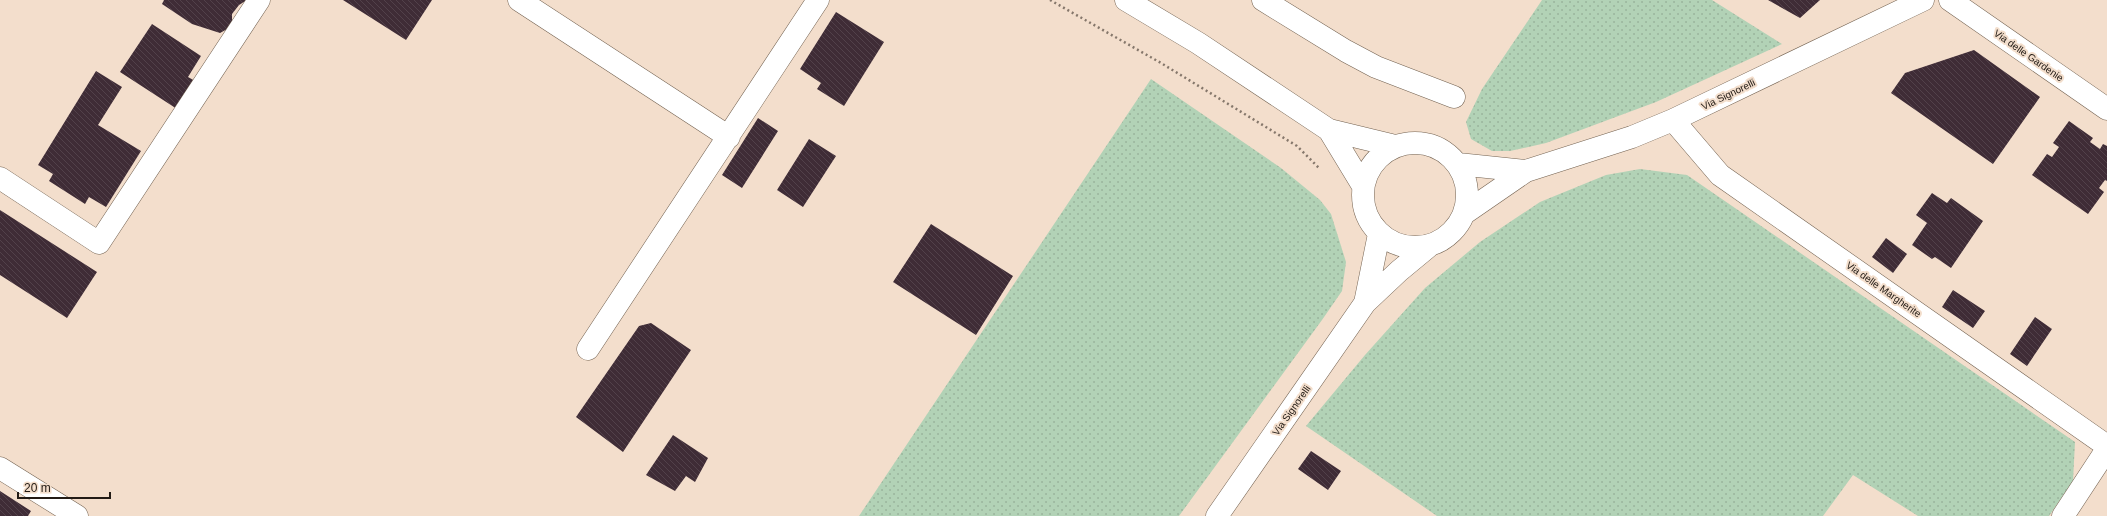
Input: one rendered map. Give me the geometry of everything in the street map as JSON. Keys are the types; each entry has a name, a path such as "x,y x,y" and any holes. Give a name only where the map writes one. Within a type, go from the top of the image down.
{"street":[{"path":"0,178 99,243 259,0"},
{"path":"588,349 818,0"},
{"path":"1126,0 1198,43 1329,130 1395,146"},
{"path":"1263,0 1346,51 1376,67 1454,97"},
{"name":"Via Signorelli","path":"1465,213 1526,171 1632,137 1673,120 1922,0"},
{"name":"Via delle Gardenie","path":"1950,0 2107,109"},
{"path":"521,1 729,137"},
{"name":"Via delle Margherite","path":"1673,120 1720,175 2107,446"},
{"path":"1329,130 1363,186"},
{"path":"1412,142 1430,144 1445,152 1458,164 1466,179 1467,190 1465,213 1457,228 1444,240 1428,247 1411,248 1394,244 1379,234 1369,221 1363,204 1363,186 1369,170 1377,160 1395,146 1412,142"},
{"name":"Via Signorelli","path":"1458,164 1526,171"},
{"name":"Via Signorelli","path":"1365,303 1379,234"},
{"name":"Via Signorelli","path":"1217,516 1365,303 1399,271 1428,247"},
{"path":"2063,516 2107,449"},
{"path":"0,468 77,516"}],"path":[{"path":"1050,0 1161,63 1297,146 1323,173"}],"green space":[{"path":"1542,0 1712,0 1782,44 1656,102 1546,143 1510,151 1492,151 1471,139 1466,122 1482,89"},
{"path":"1151,79 1281,168 1320,200 1331,214 1346,262 1342,291 1179,516 859,516"},
{"path":"1640,169 1687,175 2075,442 2073,481 2049,516 1918,516 1853,475 1823,516 1437,516 1306,426 1365,355 1425,288 1480,242 1540,202 1606,175"}],"building":[{"path":"164,0 247,0 239,5 232,14 232,21 229,28 220,33 192,24 162,4"},
{"path":"343,0 432,0 406,40"},
{"path":"1768,0 1820,0 1800,18"},
{"path":"836,12 884,42 844,106 817,89 821,83 800,69"},
{"path":"152,24 201,56 188,77 195,81 177,109 120,72"},
{"path":"1974,50 2040,97 1993,164 1891,93 1905,73"},
{"path":"96,71 122,87 98,125 141,151 106,207 89,197 85,204 49,181 53,174 38,165"},
{"path":"758,118 778,131 742,188 722,175"},
{"path":"2069,121 2093,138 2090,142 2100,149 2103,144 2107,146 2107,181 2105,180 2099,188 2104,192 2088,214 2032,175 2047,154 2052,157 2059,147 2053,143"},
{"path":"809,139 836,156 803,207 777,190"},
{"path":"1932,193 1947,203 1951,198 1983,221 1951,268 1935,257 1932,259 1912,245 1927,223 1916,215"},
{"path":"0,210 97,272 67,318 0,275"},
{"path":"931,224 1013,276 976,335 893,282"},
{"path":"1886,238 1907,254 1893,273 1872,257"},
{"path":"1953,290 1985,311 1973,328 1942,307"},
{"path":"2035,317 2052,329 2027,366 2010,354"},
{"path":"651,323 691,350 623,452 576,417 639,326"},
{"path":"673,435 708,458 695,482 686,476 675,491 646,475"},
{"path":"1311,451 1341,471 1328,490 1298,469"},
{"path":"0,491 31,511 28,516 0,516"}]}
